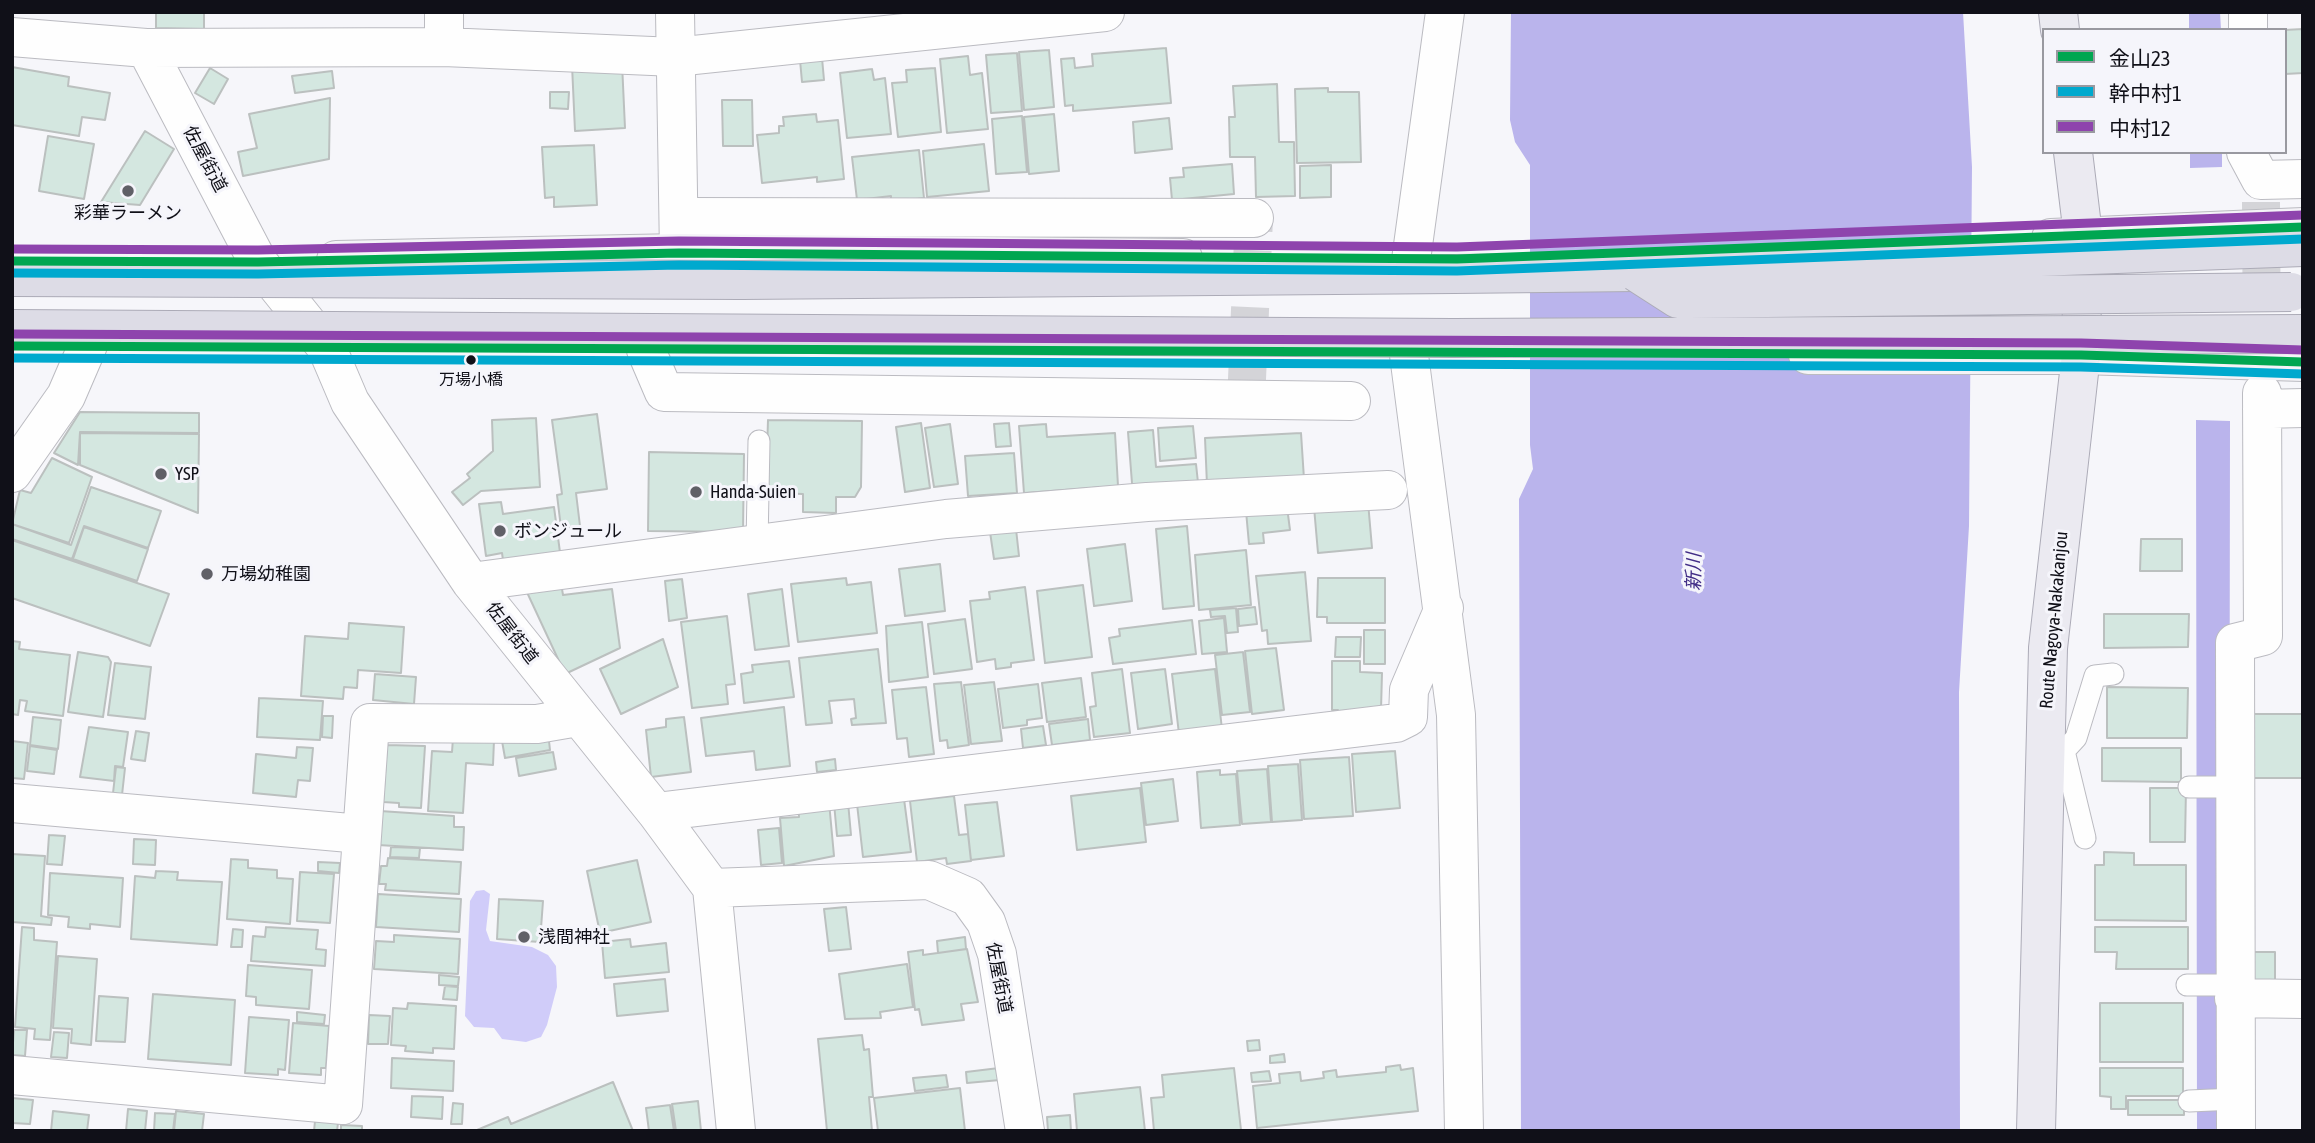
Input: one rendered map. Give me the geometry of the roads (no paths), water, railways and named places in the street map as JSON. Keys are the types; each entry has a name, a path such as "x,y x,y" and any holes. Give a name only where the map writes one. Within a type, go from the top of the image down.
{"highway":[{"path":"12,277 742,280 1636,272 2303,247"},
{"path":"1636,272 1678,299 2303,292"},
{"path":"12,329 1439,338 2303,334"}],"main road":[{"name":"Route Nagoya-Nakakanjou","path":"2036,1131 2054,750 2048,648 2081,355 2083,235 2073,154"},
{"path":"12,261 258,262 679,235 1457,260 2303,227"},
{"path":"12,346 1409,355 2081,355 2303,362"}],"street":[{"path":"675,12 679,235 1254,218"},
{"path":"12,37 146,48 444,30 675,57 1105,12"},
{"path":"1411,260 1445,12"},
{"name":"佐屋街道","path":"146,48 258,262 327,348 351,402 471,582 656,812 712,888 929,880 968,897 986,922 997,954 1025,1131"},
{"path":"2256,178 2303,179"},
{"path":"12,473 66,396 88,345"},
{"path":"646,350 664,393 1351,401"},
{"path":"1409,355 1456,715 1464,1131"},
{"path":"2234,1109 2232,787 2235,643 2263,636 2262,401 2303,408"},
{"path":"471,582 959,518 1147,502 1388,490"},
{"path":"656,812 1396,723 1408,718 1409,690 1444,608"},
{"path":"12,1075 343,1105 370,723 537,724 578,716"},
{"path":"12,803 361,834"},
{"path":"712,888 736,1131"},
{"path":"2233,989 2303,999"}],"lane":[{"path":"757,544 759,442"},
{"path":"2085,838 2054,750 2076,738 2095,676 2113,674"},
{"path":"2189,787 2232,787"},
{"path":"2188,985 2233,989"},
{"path":"2189,1101 2234,1109"}],"water":[{"name":"新川","path":"1511,12 1963,12 1972,167 1969,526 1959,692 1960,1131 1521,1131 1519,499 1533,469 1530,445 1530,165 1515,142 1510,120"},
{"path":"2189,12 2220,12 2221,28 2189,28"},
{"path":"2190,154 2222,154 2222,167 2190,168"},
{"path":"2196,420 2230,421 2229,1131 2197,1131"}],"tunnel":[{"path":"2261,202 2262,367"},
{"path":"1246,402 1254,218"}],"place":[{"name":"彩華ラーメン","path":"128,191"},
{"name":"万場小橋","path":"471,360"},
{"name":"YSP","path":"161,474"},
{"name":"Handa-Suien","path":"696,492"},
{"name":"ボンジュール","path":"500,531"},
{"name":"万場幼稚園","path":"207,574"},
{"name":"浅間神社","path":"524,937"}]}
